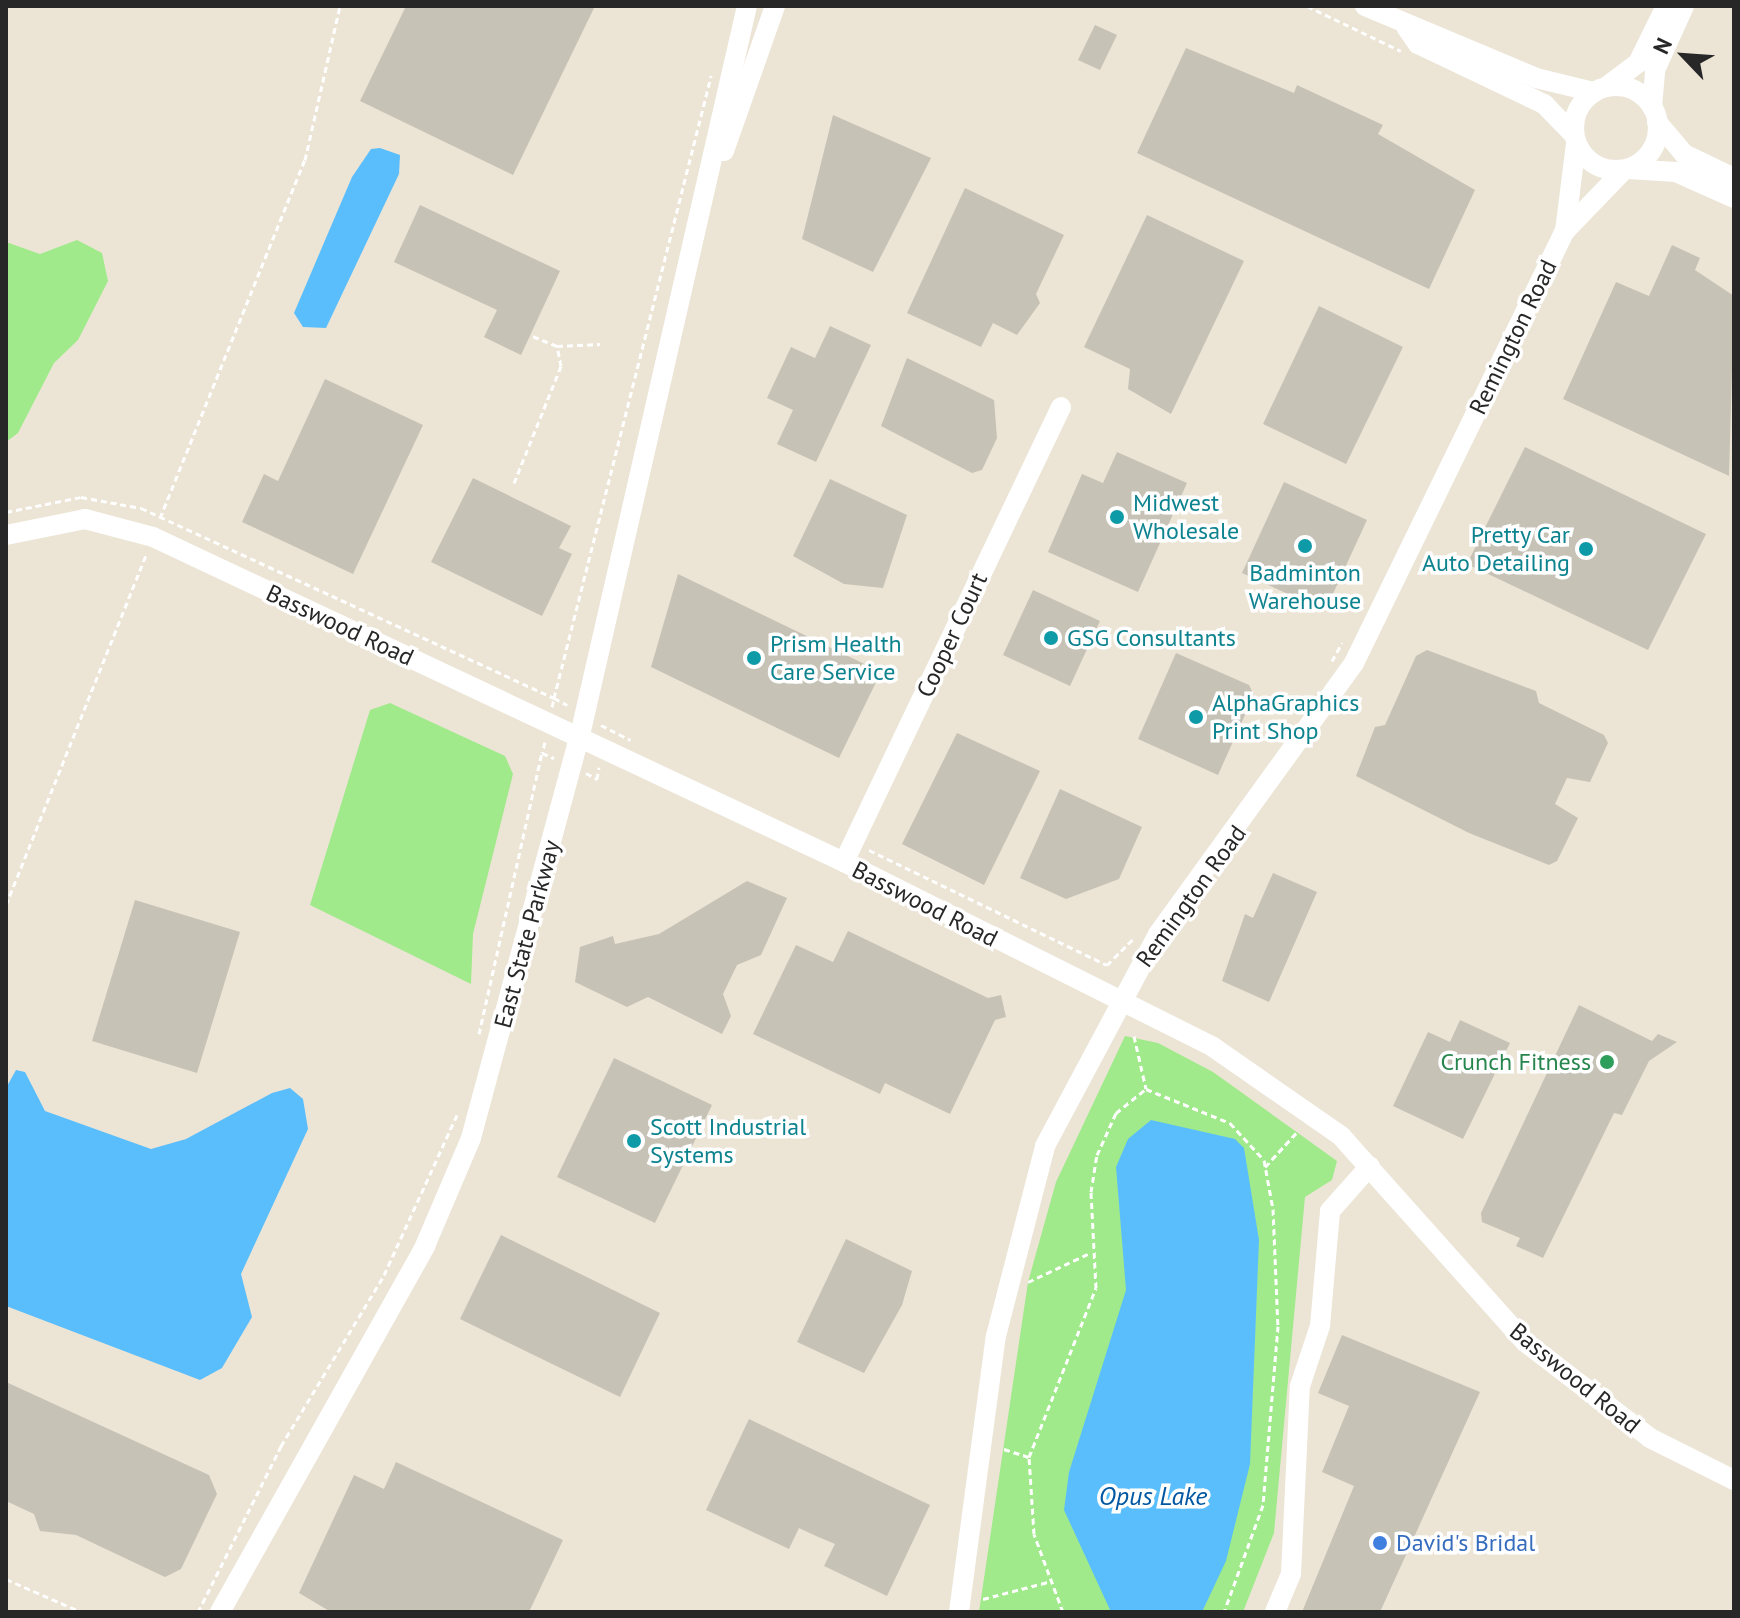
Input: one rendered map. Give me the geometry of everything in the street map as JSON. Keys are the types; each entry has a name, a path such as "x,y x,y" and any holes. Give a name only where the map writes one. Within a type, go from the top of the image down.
{"street":[{"name":"East State Parkway","path":"220,1612 456,1180 580,735 747,6"},
{"name":"East State Parkway","path":"702,207 775,6"},
{"path":"1365,6 1406,27 1425,28 1536,78 1600,90 1633,90 1684,154 1734,178"},
{"path":"1575,139 1578,110 1638,63 1666,6"},
{"path":"1626,169 1653,147 1655,70 1684,6"},
{"path":"1406,27 1418,44 1544,104 1595,166 1676,172 1734,198"},
{"name":"Remington Road","path":"1565,231 1575,139"},
{"name":"Remington Road","path":"959,1612 1014,1243 1045,1146 1116,1002 1354,663 1565,231 1626,169"},
{"name":"Cooper Court","path":"844,862 1061,407"},
{"name":"Basswood Road","path":"6,535 85,519 153,537 580,735 844,862 1116,1002 1213,1047 1341,1136 1525,1342 1650,1438 1734,1480"},
{"path":"1275,1612 1291,1574 1300,1386 1320,1326 1330,1211 1370,1166"}],"path":[{"path":"6,905 305,160 340,6"},
{"path":"160,517 554,698 712,71"},
{"path":"530,335 557,346 600,344"},
{"path":"514,483 559,383 557,346"},
{"path":"1329,665 1348,633"},
{"path":"477,1043 542,753"},
{"path":"1107,965 1139,931"},
{"path":"1134,1036 1146,1089"},
{"path":"1146,1089 1230,1123 1265,1167 1278,1326 1266,1477 1263,1505 1224,1612"},
{"path":"1063,1612 1048,1582 1034,1534 1029,1457 1096,1288 1091,1253 1097,1155 1116,1113 1146,1089"},
{"path":"198,1612 292,1426 384,1275 459,1109"},
{"path":"1265,1167 1298,1131"},
{"path":"1028,1282 1091,1253"},
{"path":"1004,1449 1029,1457"},
{"path":"6,1579 81,1612"},
{"path":"983,1599 1048,1582"}],"green space":[{"path":"77,240 102,253 108,281 78,340 54,363 18,433 6,442 6,242 40,254"},
{"path":"390,703 505,756 513,774 473,934 471,984 310,905 370,710"},
{"path":"1125,1036 1158,1043 1213,1072 1337,1161 1332,1180 1305,1197 1274,1533 1243,1612 979,1612 1028,1282 1056,1182"}],"water":[{"path":"380,148 400,155 399,174 326,328 303,327 294,313 352,177 371,149"},
{"path":"16,1070 25,1072 45,1111 151,1149 186,1139 272,1093 290,1088 303,1099 308,1129 241,1274 252,1317 222,1368 200,1380 6,1306 6,1088"},
{"name":"Opus Lake","path":"1151,1120 1235,1139 1244,1148 1259,1240 1250,1464 1226,1561 1202,1612 1111,1612 1064,1510 1069,1472 1126,1290 1116,1167 1128,1139"}],"building":[{"path":"406,6 595,6 513,175 360,101"},
{"path":"1095,25 1117,35 1100,70 1078,60"},
{"path":"1186,48 1294,93 1297,85 1383,125 1378,134 1475,190 1429,289 1137,153"},
{"path":"833,115 931,158 873,272 802,239"},
{"path":"965,188 1064,235 1036,294 1040,303 1017,335 993,323 981,347 907,313"},
{"path":"420,205 560,271 521,355 484,337 497,310 394,262"},
{"path":"1147,215 1244,261 1171,414 1128,389 1130,369 1084,347"},
{"path":"1672,245 1700,258 1695,270 1734,296 1729,476 1563,399 1616,282 1649,296"},
{"path":"1319,306 1403,347 1346,464 1263,424"},
{"path":"830,326 871,345 816,462 777,444 793,410 767,398 791,347 815,358"},
{"path":"907,358 994,400 997,438 982,470 972,473 881,426"},
{"path":"325,379 423,425 353,574 242,522 264,474 278,481"},
{"name":"Pretty Car Auto Detailing","path":"1525,447 1706,534 1648,650 1467,564"},
{"name":"Midwest Wholesale","path":"1117,452 1187,483 1138,592 1048,552 1082,474 1103,483"},
{"path":"473,478 571,526 559,548 572,554 542,616 431,562"},
{"path":"830,479 907,515 883,588 844,584 793,556"},
{"name":"Badminton Warehouse","path":"1284,482 1367,520 1325,611 1242,573"},
{"name":"Prism Health Care Service","path":"678,574 881,672 839,758 651,667"},
{"name":"GSG Consultants","path":"1033,590 1100,621 1070,686 1003,655"},
{"path":"1427,650 1536,691 1539,703 1604,735 1608,743 1590,782 1567,778 1555,804 1578,818 1557,861 1549,865 1469,833 1356,776 1375,727 1385,725 1416,656"},
{"name":"AlphaGraphics Print Shop","path":"1176,653 1249,685 1254,695 1218,775 1138,739"},
{"path":"957,733 1040,771 984,885 902,844"},
{"path":"1060,789 1142,827 1119,879 1066,899 1020,878"},
{"path":"1273,873 1317,892 1269,1002 1222,981 1245,914 1253,918"},
{"path":"747,881 787,898 761,955 737,965 723,994 731,1016 722,1034 648,997 627,1007 575,982 580,947 613,936 615,944 659,934"},
{"path":"135,900 240,932 197,1073 92,1041"},
{"path":"848,931 988,998 1001,995 1006,1017 995,1020 950,1114 885,1083 880,1094 753,1034 796,945 833,962"},
{"path":"1579,1005 1652,1041 1658,1034 1677,1042 1649,1061 1622,1115 1614,1113 1543,1258 1516,1246 1520,1238 1482,1222 1481,1213"},
{"path":"1460,1020 1510,1043 1463,1139 1393,1106 1428,1032 1450,1042"},
{"name":"Scott Industrial Systems","path":"614,1058 712,1105 655,1223 557,1177"},
{"path":"501,1235 660,1313 620,1397 460,1319"},
{"path":"846,1239 912,1271 902,1305 864,1373 797,1342"},
{"path":"1342,1335 1480,1392 1380,1612 1302,1612 1354,1486 1322,1472 1349,1406 1318,1393"},
{"path":"6,1382 209,1475 217,1494 181,1569 165,1577 76,1535 40,1531 34,1514 6,1501"},
{"path":"749,1419 930,1505 887,1596 824,1566 835,1544 799,1528 789,1549 706,1510"},
{"path":"396,1462 563,1540 529,1612 331,1612 299,1593 354,1475 384,1489"}],"place":[{"name":"Midwest Wholesale","path":"1117,517"},
{"name":"Badminton Warehouse","path":"1305,546"},
{"name":"Pretty Car Auto Detailing","path":"1586,549"},
{"name":"GSG Consultants","path":"1051,638"},
{"name":"Prism Health Care Service","path":"754,658"},
{"name":"AlphaGraphics Print Shop","path":"1196,717"},
{"name":"Crunch Fitness","path":"1607,1062"},
{"name":"Scott Industrial Systems","path":"634,1141"},
{"name":"David's Bridal","path":"1380,1543"}]}
